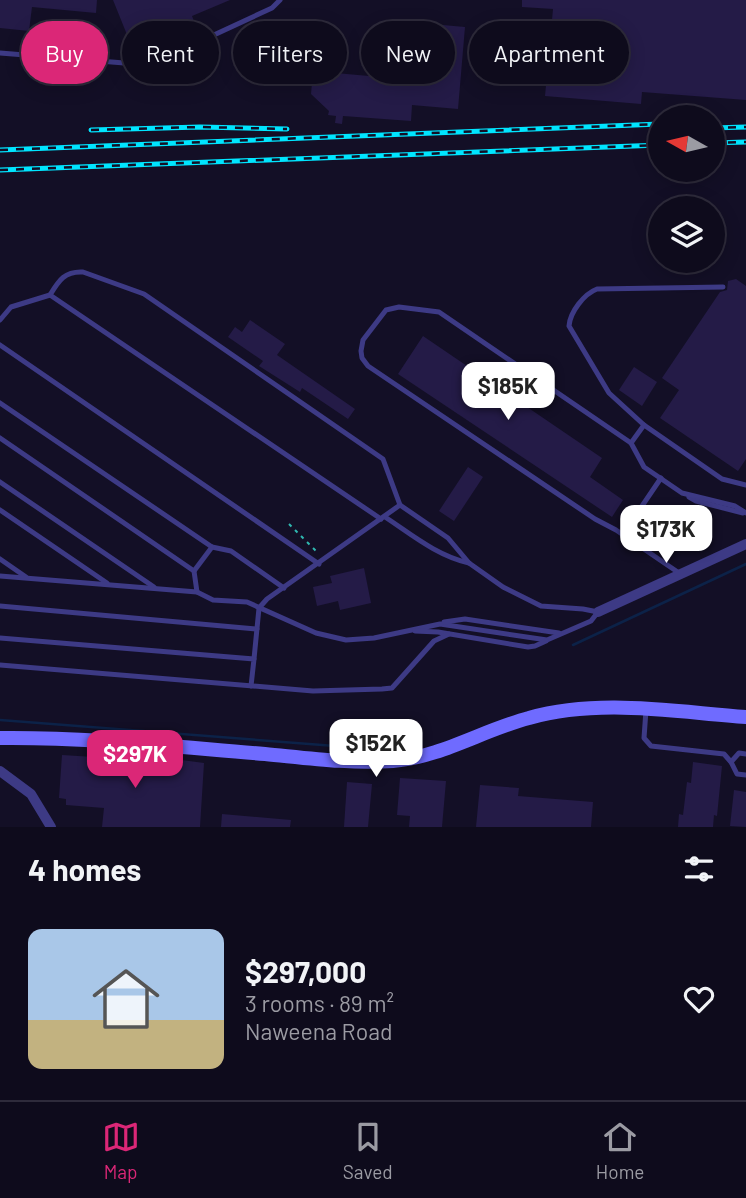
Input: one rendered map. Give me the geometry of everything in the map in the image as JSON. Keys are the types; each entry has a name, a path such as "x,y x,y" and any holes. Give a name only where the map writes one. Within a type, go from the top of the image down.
{"street":[{"path":"598,612 746,544"},
{"path":"0,738 62,738 341,760 392,761 437,752 529,718 570,709 617,707 746,718"},
{"path":"0,771 31,794 51,827"}],"lane":[{"path":"0,53 149,65 272,8 280,0"},
{"path":"0,320 11,307 50,295 62,277 75,272 83,272 144,294 383,459 400,505 448,538 468,563"},
{"path":"723,287 597,289 585,296 570,317 569,326 609,393 644,425 722,479 746,485"},
{"path":"50,295 436,551 468,563 530,603 598,612 591,621 531,647 449,634 405,631"},
{"path":"682,575 368,366 362,358 363,340 386,310 399,307 439,312 631,443 644,467 682,493 702,503 746,513"},
{"path":"0,345 321,562"},
{"path":"0,403 212,547 231,551 284,588"},
{"path":"631,443 644,425"},
{"path":"0,438 194,571"},
{"path":"623,534 661,478"},
{"path":"0,482 157,589"},
{"path":"682,493 735,506 746,513"},
{"path":"251,686 259,608 267,599 400,505"},
{"path":"0,510 110,585"},
{"path":"197,592 194,571 212,547"},
{"path":"0,559 28,579"},
{"path":"0,576 197,592 213,600 247,602 332,638 374,638 458,619 555,634 567,632"},
{"path":"0,606 257,629"},
{"path":"434,624 552,639"},
{"path":"0,665 313,691 392,688 434,641 449,634"},
{"path":"0,638 254,659"},
{"path":"646,710 644,738 651,746 724,754 737,774 746,775"},
{"path":"731,762 739,753 746,754"}],"path":[{"path":"289,524 317,552 321,562"}],"building":[{"path":"0,0 97,0 96,13 32,7 30,21 21,21 21,30 0,28"},
{"path":"113,0 230,0 192,16 194,21 122,22"},
{"path":"522,0 746,0 746,100 642,92 641,104 545,96 546,84 629,84 629,21 552,21 553,9 522,7"},
{"path":"455,26 465,27 458,109 412,105 411,121 343,116 342,124 335,123 336,116 328,115 329,111 311,94 312,84 347,84 347,74 361,75 361,84 455,84"},
{"path":"736,279 746,286 746,459 738,471 660,418 679,390 662,378 720,292 727,290 728,281"},
{"path":"250,320 285,344 277,355 355,409 348,419 302,388 300,392 259,366 263,361 228,337 235,327 242,332"},
{"path":"423,336 602,458 590,477 623,500 612,517 398,374"},
{"path":"634,367 657,382 642,406 619,390"},
{"path":"468,467 483,477 454,521 439,511"},
{"path":"364,568 371,603 340,610 338,601 317,606 313,587 332,583 330,576"},
{"path":"62,755 158,761 159,757 204,763 200,827 102,827 104,808 66,805 66,799 59,798"},
{"path":"693,762 722,766 717,816 714,815 713,827 678,827 679,814 683,815 687,782 691,783"},
{"path":"400,778 446,781 442,827 409,827 410,816 397,815"},
{"path":"347,782 372,784 368,827 344,827"},
{"path":"480,785 519,788 518,796 593,802 591,827 476,827"},
{"path":"734,790 746,792 746,827 730,826"},
{"path":"222,814 291,820 290,827 221,827"}],"waterway":[{"path":"573,645 746,564"},
{"path":"0,720 335,746 364,743 395,745"}],"railway":[{"path":"0,150 648,124"},
{"path":"91,130 200,127 287,129"},
{"path":"725,128 746,127"},
{"path":"725,143 746,142"},
{"path":"0,170 648,145"}]}
